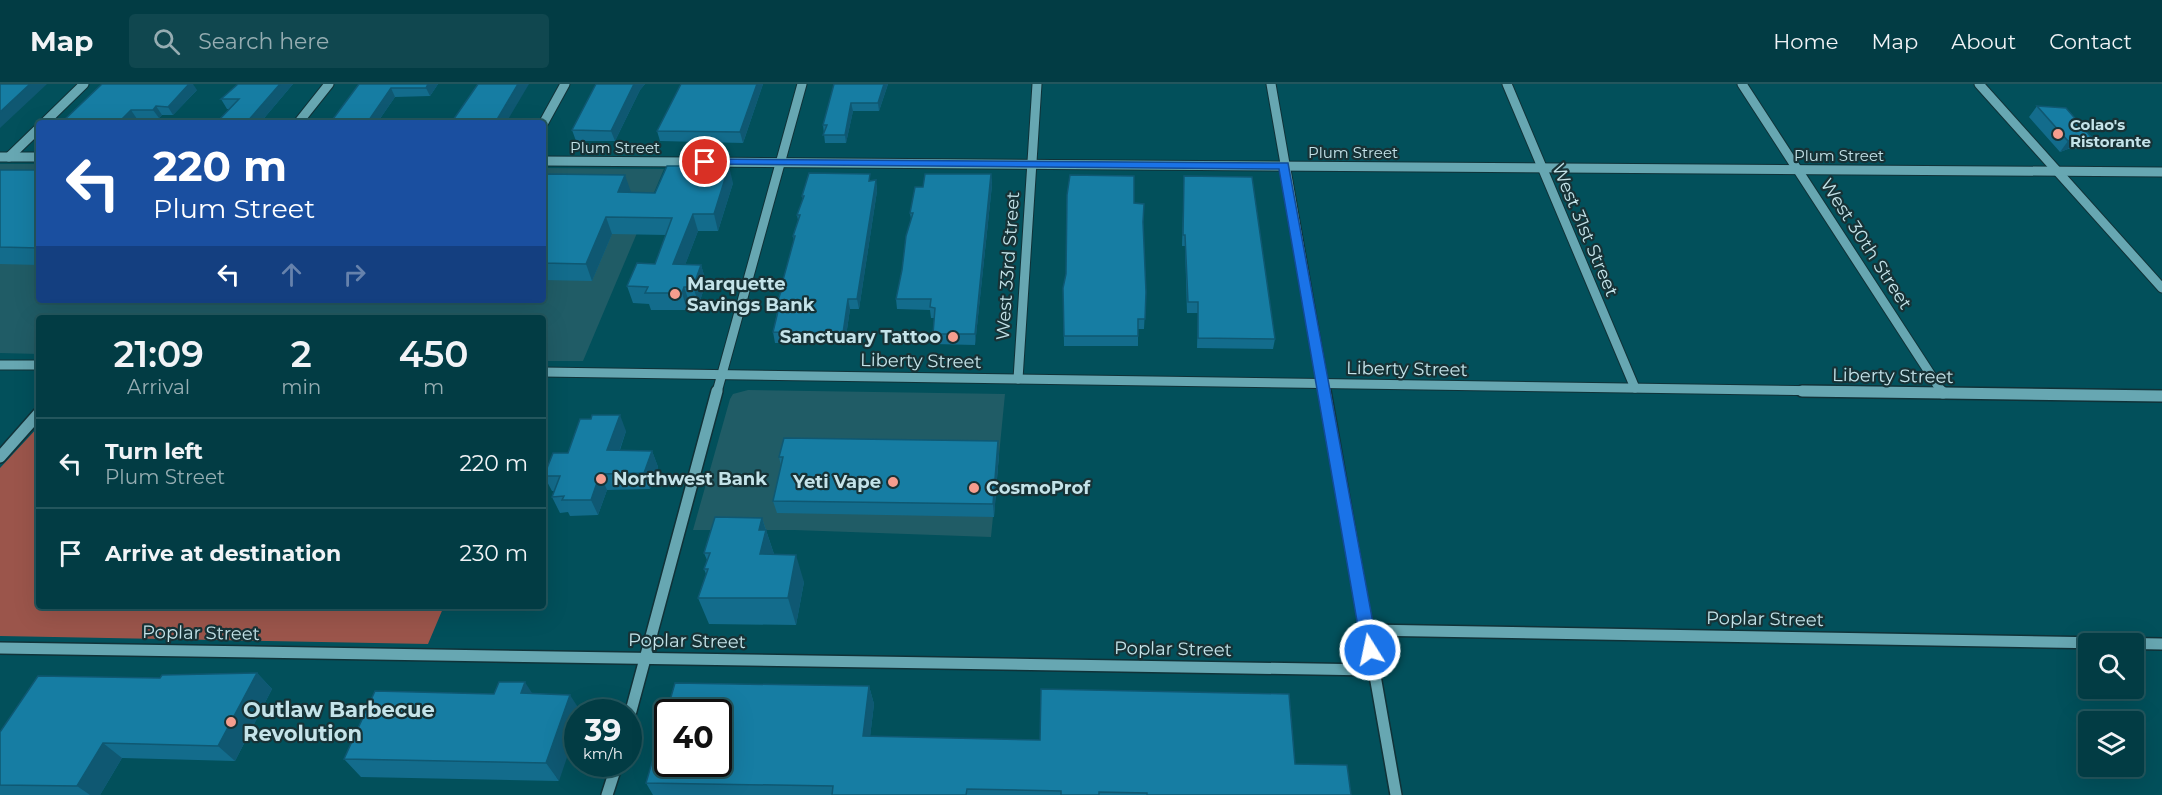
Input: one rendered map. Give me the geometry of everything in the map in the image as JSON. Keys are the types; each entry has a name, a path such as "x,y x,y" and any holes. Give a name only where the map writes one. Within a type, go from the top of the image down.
{"street":[{"path":"47,120 84,84"},
{"path":"299,120 329,84"},
{"path":"545,120 565,84"},
{"path":"635,699 802,84"},
{"name":"West 33rd Street","path":"1018,379 1037,84"},
{"path":"1271,84 1396,795"},
{"name":"West 31st Street","path":"1507,84 1635,388"},
{"name":"West 30th Street","path":"1742,84 1943,393"},
{"path":"1979,84 2162,288"},
{"path":"4,157 36,130"},
{"path":"4,157 36,157"},
{"name":"Plum Street","path":"546,161 2162,172"},
{"path":"0,365 36,365"},
{"name":"Liberty Street","path":"546,372 2162,396"},
{"path":"0,457 36,416"},
{"name":"Poplar Street","path":"1367,630 2162,644"},
{"name":"Poplar Street","path":"0,648 1373,670"},
{"path":"607,795 612,777"}],"shaded area":[{"path":"0,164 36,164 36,303 546,303 546,168 664,169 583,361 546,361 546,315 36,315 36,354 0,353"},
{"path":"748,390 1005,394 991,537 794,530 693,530 730,399 733,394"},
{"path":"36,429 36,609 443,609 428,644 0,636 0,468"}],"building":[{"path":"0,84 30,84 0,112"},
{"path":"102,84 189,84 168,107 156,106 153,110 131,110 121,120 64,120"},
{"path":"238,84 280,84 249,120 219,120 239,99 221,99"},
{"path":"359,84 428,84 426,88 391,88 369,120 332,120"},
{"path":"478,84 518,84 497,120 453,120"},
{"path":"596,84 634,84 611,131 572,130"},
{"path":"681,84 757,84 740,132 657,131"},
{"path":"834,84 884,84 878,103 851,103 845,135 823,135 827,125 823,125"},
{"path":"2037,106 2066,108 2092,138 2076,138 2068,141"},
{"path":"667,166 729,166 714,214 693,214 673,264 701,265 693,287 684,287 682,293 645,293 648,287 627,286 637,263 655,264 672,218 606,217 586,264 546,263 546,174 625,175 618,192 655,193"},
{"path":"0,170 36,170 36,248 0,247"},
{"path":"809,173 870,174 869,181 876,180 857,299 848,299 843,333 773,332 780,303 777,303 785,280 783,280 795,236 793,236 800,215 797,215"},
{"path":"925,174 991,174 975,334 933,334 935,308 930,307 931,299 896,299 906,236 913,213 910,213 915,187 923,187"},
{"path":"1070,175 1134,176 1134,203 1144,204 1145,319 1138,319 1138,336 1064,336 1063,288 1066,274 1067,195"},
{"path":"1184,176 1252,177 1275,339 1198,338 1198,302 1188,302 1185,235 1183,235"},
{"path":"592,415 620,415 607,450 652,451 644,473 600,474 591,500 562,500 564,496 552,497 560,476 546,476 553,453 568,453 580,419 591,419"},
{"path":"784,438 998,441 993,504 773,501 783,457 779,457"},
{"path":"715,517 762,518 759,530 766,530 760,554 796,555 788,598 698,598 708,569 704,569 710,553 704,553"},
{"path":"257,673 218,746 103,743 77,786 0,785 0,732 38,676 160,678 162,675"},
{"path":"499,682 525,682 521,693 570,695 569,699 564,699 564,712 546,763 344,759 375,691 494,694"},
{"path":"675,683 869,686 863,736 1040,740 1041,689 1289,694 1295,764 1347,765 1351,795 1147,795 1147,793 1099,792 1099,795 1061,795 1061,791 967,789 966,795 832,795 833,786 646,783 654,755 654,777 732,777 732,699 670,699"}],"place":[{"name":"Colao's Ristorante","path":"2058,134"},
{"name":"Marquette Savings Bank","path":"675,294"},
{"name":"Sanctuary Tattoo","path":"953,337"},
{"name":"Northwest Bank","path":"601,479"},
{"name":"Yeti Vape","path":"893,482"},
{"name":"CosmoProf","path":"974,488"},
{"name":"Outlaw Barbecue Revolution","path":"231,722"}],"route":[{"path":"705,162 1284,165 1370,650"}]}
